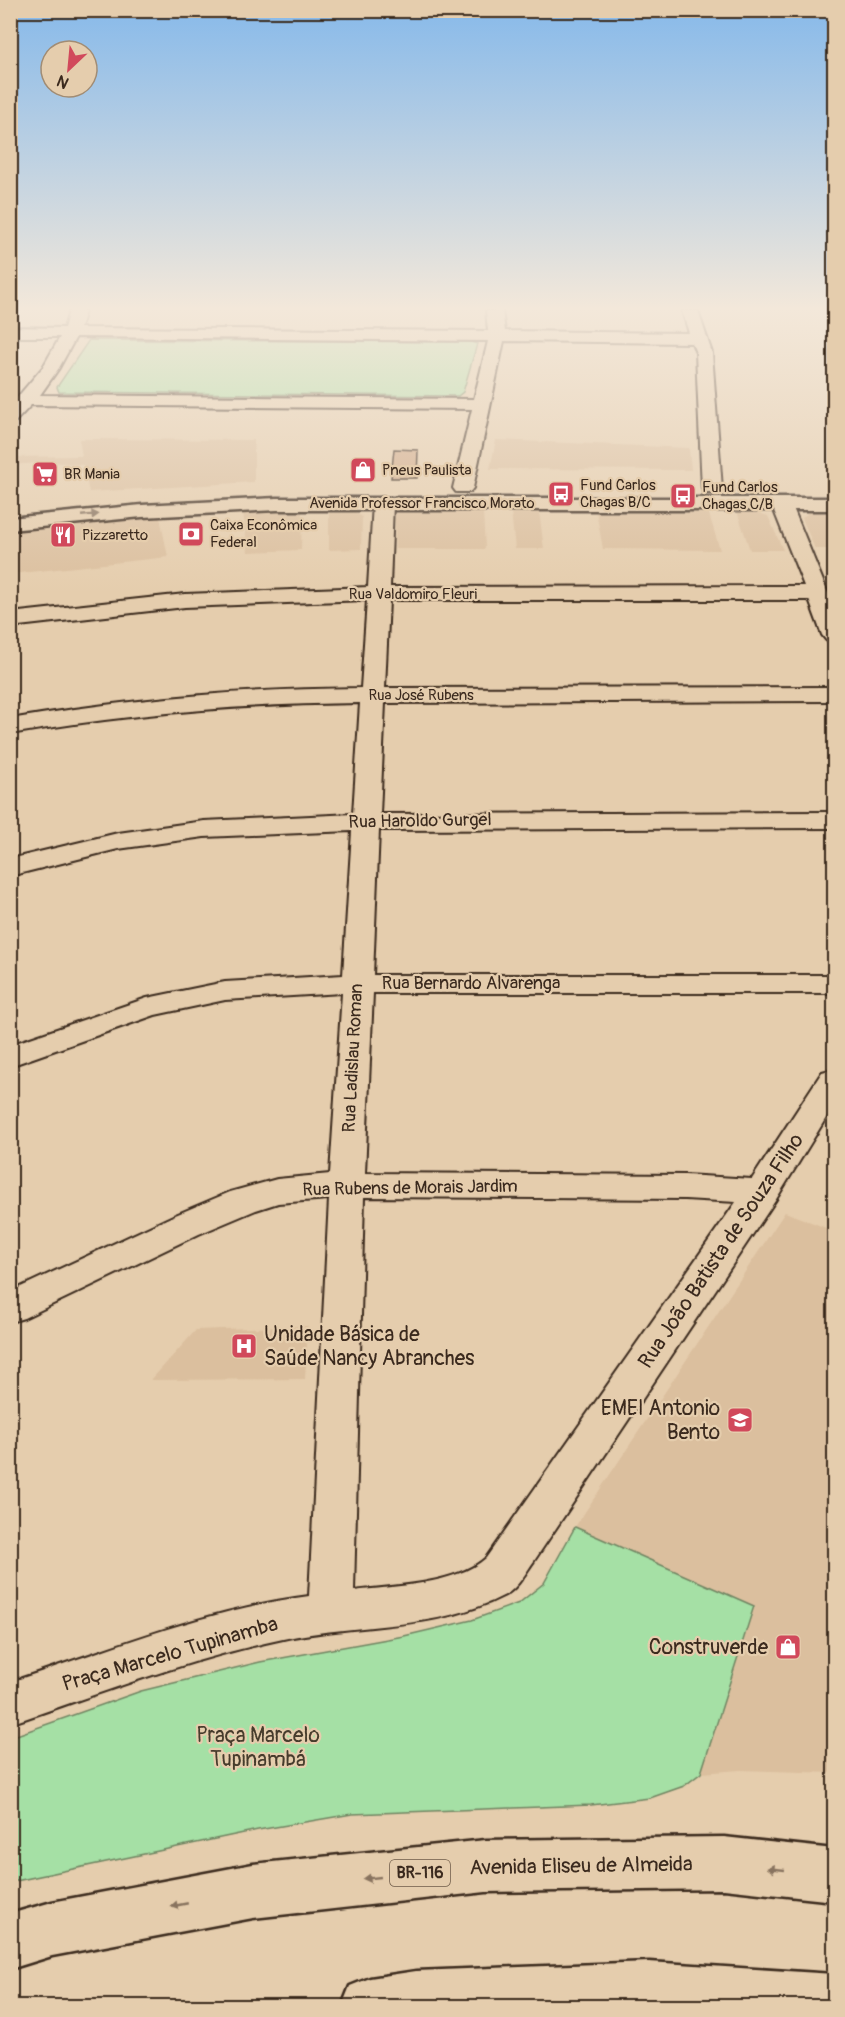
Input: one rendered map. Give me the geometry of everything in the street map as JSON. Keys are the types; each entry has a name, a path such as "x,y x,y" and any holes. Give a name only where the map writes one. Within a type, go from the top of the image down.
{"main road":[{"name":"Avenida Professor Francisco Morato","path":"10,508 129,496 345,488 834,491"},
{"name":"Avenida Professor Francisco Morato","path":"10,524 89,515 216,506 383,503 834,504"},
{"name":"Avenida Eliseu de Almeida","path":"10,1942 52,1929 253,1891 486,1866 724,1863 834,1875"},
{"path":"370,2007 416,1999 650,1990 834,2002"}],"street":[{"path":"10,417 22,405"},
{"path":"463,488 482,405"},
{"path":"707,405 712,489"},
{"name":"Rua Ladislau Roman","path":"331,1613 346,1185 376,594 383,503"},
{"path":"781,503 834,635"},
{"name":"Rua Valdomiro Fleuri","path":"10,620 86,609 217,597 376,594 817,593"},
{"name":"Rua José Rubens","path":"10,727 89,714 232,699 371,695 834,694"},
{"name":"Rua Haroldo Gurgel","path":"10,868 118,841 265,825 364,822 834,820"},
{"name":"Rua Bernardo Alvarenga","path":"10,1056 104,1020 175,1000 225,991 357,983 834,984"},
{"name":"Rua João Batista de Souza Filho","path":"331,1613 408,1604 462,1592 490,1581 502,1571 762,1192 834,1079"},
{"name":"Rua Rubens de Morais Jardim","path":"10,1308 243,1201 277,1191 346,1185 685,1187 762,1192"},
{"name":"Praça Marcelo Tupinamba","path":"10,1703 189,1643 285,1619 331,1613"}],"shaded area":[{"path":"79,439 254,440 254,482 89,492 83,465 53,462 11,465 11,457 82,456"},
{"path":"496,440 689,448 691,470 490,469"},
{"path":"302,510 301,550 248,552 243,512"},
{"path":"329,510 351,510 362,517 361,549 329,550"},
{"path":"404,511 483,511 485,549 395,549 395,514"},
{"path":"511,511 539,511 544,549 515,549"},
{"path":"596,511 708,511 720,550 603,549"},
{"path":"737,511 755,512 768,516 783,550 750,550"},
{"path":"809,512 834,512 834,549 815,549 802,518"},
{"path":"160,517 168,557 11,574 11,532"},
{"name":"EMEI Antonio Bento","path":"785,1212 834,1231 834,1773 740,1770 701,1773 754,1606 575,1527"},
{"name":"Unidade Básica de Saúde Nancy Abranches","path":"308,1326 305,1379 151,1380 196,1330"}],"green space":[{"name":"Praça Marcelo Tupinambá","path":"575,1527 754,1606 701,1773 684,1786 650,1798 591,1805 352,1814 258,1830 11,1882 11,1737 141,1691 260,1662 404,1636 472,1620 519,1603 544,1583"}],"building":[{"path":"394,449 418,450 417,478 391,478"}],"place":[{"name":"Pneus Paulista","path":"363,470"},
{"name":"BR Mania","path":"45,474"},
{"name":"Fund Carlos Chagas B/C","path":"561,494"},
{"name":"Fund Carlos Chagas C/B","path":"683,496"},
{"name":"Caixa Econômica Federal","path":"191,534"},
{"name":"Pizzaretto","path":"63,535"},
{"name":"Unidade Básica de Saúde Nancy Abranches","path":"244,1346"},
{"name":"EMEI Antonio Bento","path":"740,1420"},
{"name":"Construverde","path":"788,1647"}]}
